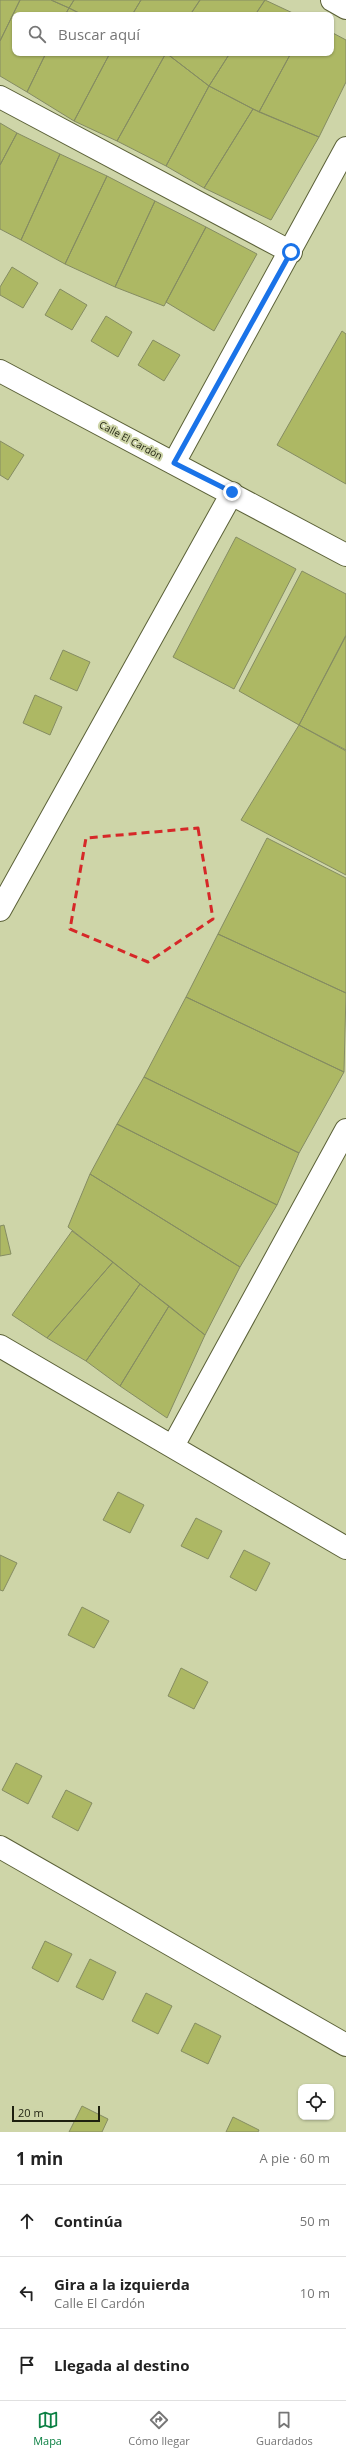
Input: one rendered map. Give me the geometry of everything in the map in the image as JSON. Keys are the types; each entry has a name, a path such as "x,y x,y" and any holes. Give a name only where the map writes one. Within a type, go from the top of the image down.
{"street":[{"path":"332,0 346,8"},
{"path":"0,97 291,252"},
{"path":"174,463 291,252 346,148"},
{"name":"Calle El Cardón","path":"0,371 232,492 346,555"},
{"path":"0,910 232,492"},
{"path":"173,1446 346,1130"},
{"path":"0,1346 346,1548"},
{"path":"0,1847 346,2045"}],"highlighted area":[{"path":"198,828 213,919 148,962 70,929 86,838"}],"building":[{"path":"0,0 20,0 14,12 12,12 12,16 0,41"},
{"path":"20,0 51,0 69,8 67,12 14,12"},
{"path":"51,0 74,0 69,8"},
{"path":"74,0 141,0 134,12 77,12 69,8"},
{"path":"141,0 200,0 192,12 134,12"},
{"path":"200,0 265,0 257,12 192,12"},
{"path":"265,0 291,12 257,12"},
{"path":"69,8 77,12 67,12"},
{"path":"12,16 12,56 45,56 27,92 0,76 0,41"},
{"path":"334,34 346,40 346,82 319,137 259,112 289,56 334,56"},
{"path":"45,56 108,56 74,121 27,92"},
{"path":"108,56 164,56 117,141 74,121"},
{"path":"164,56 170,56 209,86 166,166 117,141"},
{"path":"170,56 228,56 209,86"},
{"path":"228,56 289,56 259,112 209,86"},
{"path":"209,86 253,109 204,188 166,166"},
{"path":"253,109 319,137 271,220 204,188"},
{"path":"0,123 17,133 0,165"},
{"path":"17,133 60,154 21,240 0,229 0,165"},
{"path":"60,154 107,176 65,264 21,240"},
{"path":"107,176 155,201 115,287 65,264"},
{"path":"155,201 206,227 164,306 115,287"},
{"path":"206,227 257,254 214,331 166,302"},
{"path":"12,267 38,283 23,308 0,295 0,287"},
{"path":"60,289 87,305 72,330 45,315"},
{"path":"106,316 132,332 118,357 91,341"},
{"path":"342,331 346,334 346,484 277,445"},
{"path":"153,340 180,355 164,381 138,365"},
{"path":"0,441 24,455 8,480 0,475"},
{"path":"236,537 296,569 234,689 173,657"},
{"path":"302,571 346,594 346,635 299,725 239,691"},
{"path":"346,636 346,750 299,725"},
{"path":"63,650 90,662 77,691 50,679"},
{"path":"35,695 62,707 50,735 23,723"},
{"path":"299,725 346,751 346,875 241,820"},
{"path":"267,838 346,878 346,993 218,934"},
{"path":"218,934 346,993 344,1072 186,997"},
{"path":"186,997 344,1072 299,1153 144,1077"},
{"path":"144,1077 299,1153 277,1205 117,1124"},
{"path":"117,1124 277,1205 240,1267 90,1174"},
{"path":"90,1174 240,1267 205,1335 68,1227"},
{"path":"4,1225 11,1254 0,1256 0,1226"},
{"path":"72,1231 113,1262 47,1338 12,1315"},
{"path":"113,1262 140,1284 86,1361 47,1338"},
{"path":"140,1284 169,1306 120,1386 86,1361"},
{"path":"169,1306 205,1335 167,1418 120,1386"},
{"path":"118,1492 144,1505 130,1533 103,1520"},
{"path":"196,1518 222,1531 208,1559 181,1546"},
{"path":"244,1550 270,1563 256,1591 230,1577"},
{"path":"0,1555 17,1563 3,1591 0,1590"},
{"path":"82,1607 109,1621 94,1648 68,1635"},
{"path":"181,1668 208,1682 194,1709 168,1696"},
{"path":"16,1763 42,1776 28,1804 2,1790"},
{"path":"66,1790 92,1803 78,1831 52,1817"},
{"path":"45,1941 72,1954 58,1982 32,1968"},
{"path":"90,1959 116,1972 103,2000 76,1987"},
{"path":"146,1993 172,2006 158,2034 132,2021"},
{"path":"195,2023 221,2036 208,2064 181,2051"},
{"path":"82,2106 108,2119 102,2132 69,2132"},
{"path":"233,2117 259,2130 258,2132 226,2132"}],"route":[{"path":"232,492 174,463 291,252"}]}
